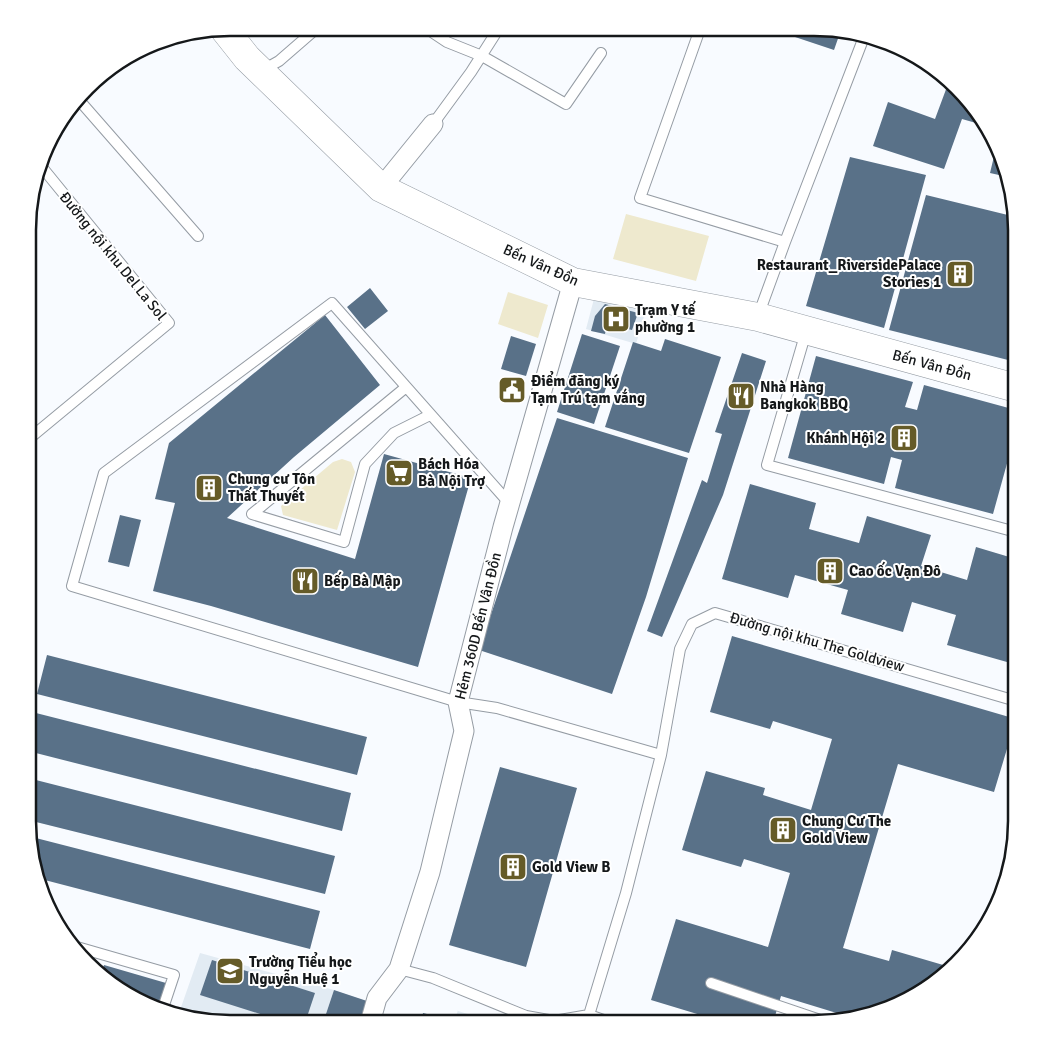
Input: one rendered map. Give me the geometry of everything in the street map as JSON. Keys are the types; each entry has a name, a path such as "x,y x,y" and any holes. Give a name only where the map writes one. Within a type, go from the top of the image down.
{"main road":[{"name":"Bến Vân Đồn","path":"230,36 247,58 381,188 573,282 758,317 1008,386"}],"street":[{"path":"381,188 433,124"},
{"name":"Hẻm 360D Bến Vân Đồn","path":"372,1015 377,998 399,969 430,872 464,731 458,702 510,504 573,282"}],"lane":[{"path":"261,72 279,61 308,36"},
{"path":"437,36 446,42 482,56 566,104 601,54"},
{"path":"433,124 494,36"},
{"path":"698,36 640,198 784,242"},
{"path":"758,317 784,242 862,43"},
{"path":"82,104 198,236"},
{"name":"Đường nội khu Del La Sol","path":"36,433 169,323 46,172"},
{"path":"510,504 405,388 332,303 104,473 72,586 458,702 497,708 661,755"},
{"path":"806,330 767,466 1008,530"},
{"path":"405,388 252,514 344,542 365,464 394,433 430,415"},
{"name":"Đường nội khu The Goldview","path":"589,1015 626,893 661,755 680,649 692,624 715,613 1008,698"},
{"path":"84,949 174,975 165,1003"},
{"path":"399,969 433,978 524,1015"},
{"path":"711,983 805,1015"}],"shaded area":[{"path":"626,214 709,236 696,281 613,259"},
{"path":"508,292 548,305 538,338 498,324"},
{"name":"Trạm Y tế phường 1","path":"595,295 646,309 636,344 586,329"},
{"path":"342,459 351,462 355,472 337,530 283,515 281,506 333,462"},
{"name":"Trường Tiểu học Nguyễn Huệ 1","path":"200,953 334,990 326,1015 231,1015 205,1013 181,1008"},
{"path":"458,1010 471,1015 456,1015"}],"building":[{"path":"792,36 838,38 834,50"},
{"path":"946,88 960,102 975,123 962,119 944,169 873,146 888,102 935,119"},
{"path":"850,157 926,175 884,328 806,306"},
{"path":"994,158 999,175 990,173"},
{"name":"Restaurant_RiversidePalace Stories 1","path":"926,195 1007,215 1008,360 889,330"},
{"path":"370,288 388,311 365,329 347,307"},
{"path":"605,304 638,313 632,330 607,324 605,334 591,331 595,316"},
{"name":"Chung cư Tôn Thất Thuyết","path":"325,315 380,385 294,457 227,518 355,559 384,454 471,478 418,667 211,606 153,591 175,503 155,499 169,443"},
{"path":"582,334 620,346 594,424 557,412"},
{"path":"511,336 536,344 526,376 501,369"},
{"path":"665,339 721,357 689,453 605,427 633,342 661,351"},
{"path":"742,353 766,361 723,495 662,637 647,631 702,480 707,483 722,434 715,432"},
{"name":"Khánh Hội 2","path":"816,356 913,382 905,407 917,410 924,385 1008,408 1008,460 993,514 895,488 902,460 891,457 884,484 788,458"},
{"name":"Điểm đăng ký Tạm Trú tạm vắng","path":"507,378 522,381 517,402 502,399"},
{"path":"557,418 688,458 646,597 612,694 479,650"},
{"name":"Cao ốc Vạn Đô","path":"750,484 816,503 809,529 859,543 867,516 931,535 921,566 967,580 976,547 1008,557 1008,662 947,645 956,615 912,602 903,632 841,614 848,590 795,575 788,598 722,579"},
{"path":"120,515 141,520 129,567 108,562"},
{"name":"Chung Cư The Gold View","path":"732,636 1008,717 1008,746 994,792 898,764 843,948 889,961 892,950 944,965 942,967 911,989 888,1000 864,1008 839,1013 781,996 775,1015 701,1015 651,1000 676,919 768,947 790,873 744,859 741,867 682,850 706,771 765,788 763,795 811,810 832,739 773,721 770,729 710,712"},
{"path":"47,655 367,737 357,775 37,694"},
{"path":"36,713 351,793 342,831 36,753"},
{"name":"Gold View B","path":"500,767 577,788 526,967 449,945"},
{"path":"36,780 335,856 325,894 36,822"},
{"path":"37,838 320,911 310,949 46,880"},
{"path":"212,960 315,993 308,1015 263,1015 200,995"},
{"path":"104,965 166,983 160,1001 133,989 103,968"},
{"path":"334,990 367,1001 363,1015 326,1015"}],"place":[{"name":"Restaurant_RiversidePalace Stories 1","path":"960,274"},
{"name":"Trạm Y tế phường 1","path":"616,319"},
{"name":"Điểm đăng ký Tạm Trú tạm vắng","path":"512,390"},
{"name":"Nhà Hàng Bangkok BBQ","path":"741,396"},
{"name":"Khánh Hội 2","path":"904,438"},
{"name":"Bách Hóa Bà Nội Trợ","path":"399,473"},
{"name":"Chung cư Tôn Thất Thuyết","path":"209,488"},
{"name":"Cao ốc Vạn Đô","path":"830,571"},
{"name":"Bếp Bà Mập","path":"305,581"},
{"name":"Chung Cư The Gold View","path":"783,830"},
{"name":"Gold View B","path":"513,867"},
{"name":"Trường Tiểu học Nguyễn Huệ 1","path":"230,971"}]}
